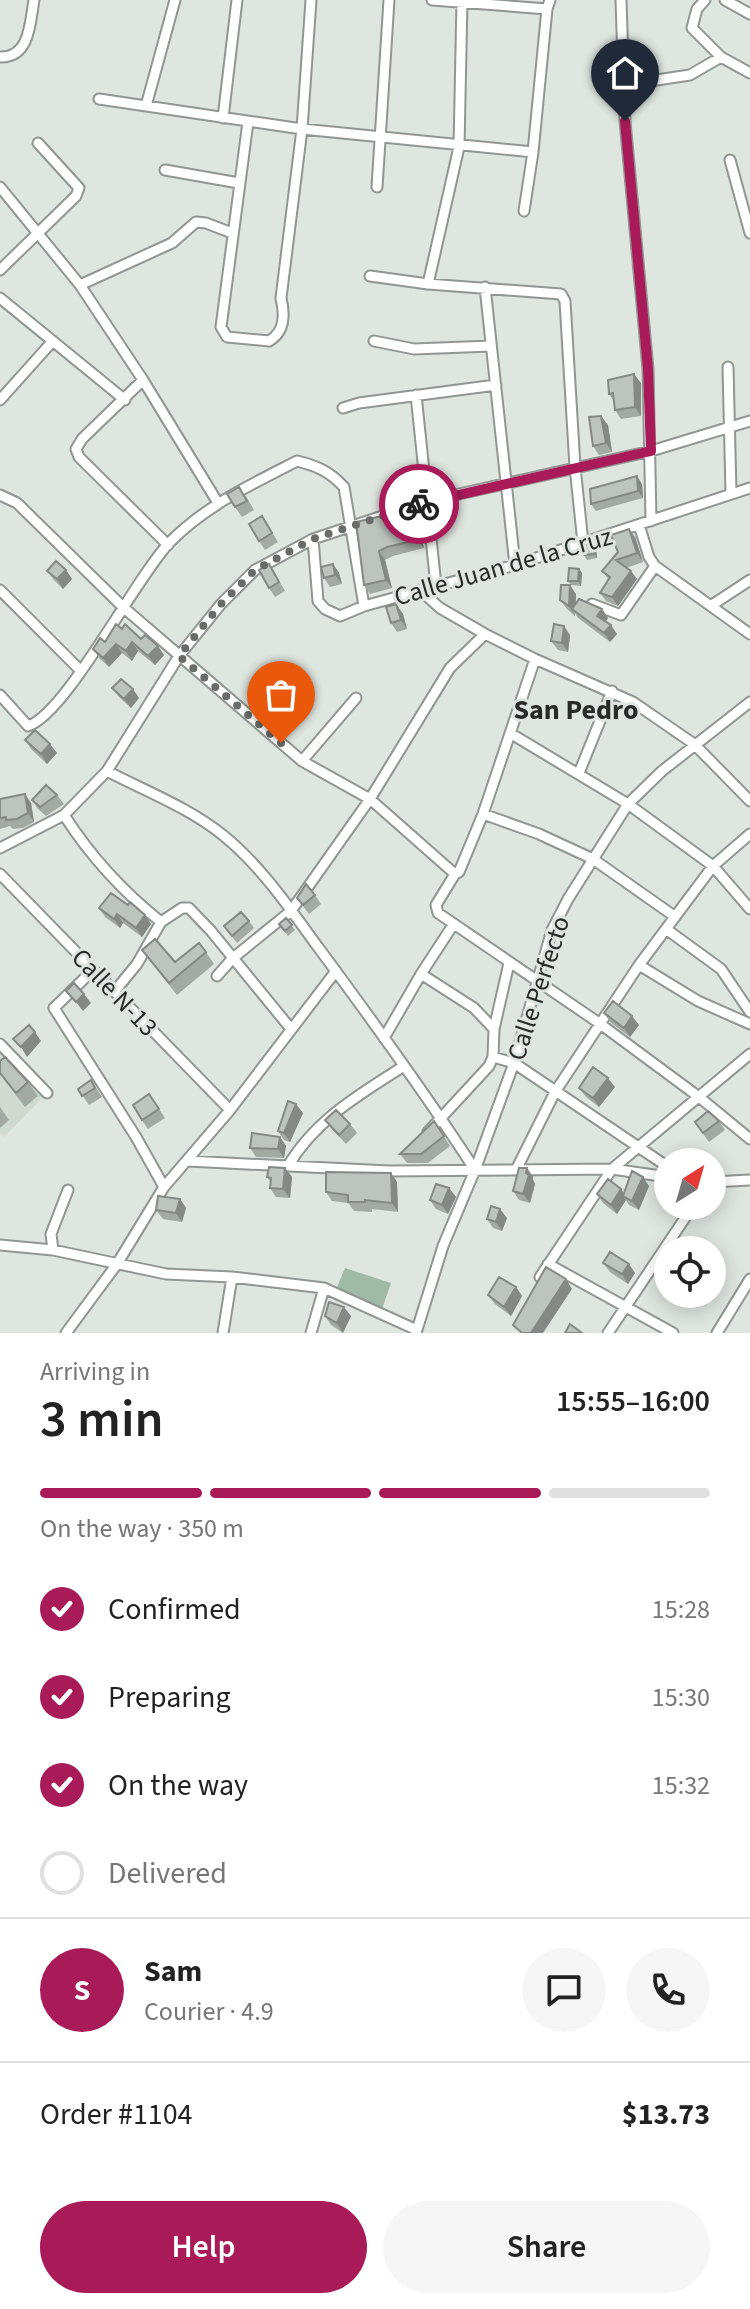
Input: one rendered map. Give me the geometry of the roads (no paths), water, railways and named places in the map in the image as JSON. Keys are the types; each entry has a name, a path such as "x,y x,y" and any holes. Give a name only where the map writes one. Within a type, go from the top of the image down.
{"street":[{"path":"0,57 16,54 26,43 34,0"},
{"path":"146,106 175,0"},
{"path":"223,118 237,0"},
{"path":"248,122 221,327 227,337 273,340 284,316 281,298 302,129 311,0"},
{"path":"377,187 389,0"},
{"path":"432,0 548,4 524,211"},
{"path":"621,0 623,85 648,369 651,521"},
{"path":"705,0 697,9 692,28 721,57 750,73"},
{"path":"725,0 750,14"},
{"path":"428,284 459,147 462,1"},
{"path":"623,85 690,75 721,57"},
{"path":"99,99 302,129 533,152"},
{"path":"0,270 76,196 79,188 38,143"},
{"path":"730,160 750,233"},
{"path":"165,170 239,183"},
{"path":"0,187 80,285 143,380 218,503"},
{"path":"80,285 172,243 196,222 232,233"},
{"path":"370,276 428,284 561,294 565,301 583,543"},
{"path":"485,287 515,565"},
{"path":"0,298 51,343 125,400"},
{"path":"374,341 414,349 491,346"},
{"path":"1,397 51,343"},
{"path":"728,367 731,493"},
{"path":"143,380 82,439 76,449 79,457 168,545"},
{"path":"343,408 359,403 496,385"},
{"path":"416,395 436,586"},
{"path":"0,848 64,815 107,771 179,656 221,604 255,570 313,539 428,501 651,451 750,421"},
{"path":"0,695 28,726 45,717 81,671 168,545 218,503 297,461 318,466 333,475 344,487 364,606"},
{"name":"Calle Juan de la Cruz","path":"313,539 318,601 325,609 340,616 364,606 515,565 750,488"},
{"path":"0,495 17,503 123,607 302,761 370,799 457,873"},
{"path":"639,525 655,566 750,634"},
{"path":"592,604 621,615 655,566"},
{"path":"712,605 750,580"},
{"path":"0,590 81,671"},
{"path":"420,590 440,608 485,634 633,702 694,744 750,801"},
{"path":"217,976 233,958 291,911 370,799 450,668 485,634"},
{"path":"535,659 483,814 457,873 436,905 438,913 599,1023 750,1139"},
{"path":"579,773 612,691"},
{"path":"302,761 356,698"},
{"name":"Calle Perfecto","path":"417,1331 443,1246 514,1063 552,930 628,804 694,744 750,702"},
{"path":"510,733 628,804 713,866 750,909"},
{"path":"107,771 223,835 245,856 336,971 475,1170"},
{"path":"483,814 539,834 593,859 674,916"},
{"path":"64,815 83,845 107,873 132,899 161,922"},
{"path":"516,1170 555,1092 639,965 713,866 750,834"},
{"name":"Calle N-13","path":"0,874 230,1110"},
{"path":"114,992 137,964 161,922 175,911 189,908 291,1029"},
{"path":"384,1038 453,925"},
{"path":"666,929 721,969 750,1012"},
{"path":"421,1139 489,1066 509,963"},
{"path":"639,965 698,1001 750,1024"},
{"path":"93,970 54,1008 164,1187"},
{"path":"66,1333 117,1264 164,1187 230,1110 336,971"},
{"path":"421,974 474,1008 494,1029"},
{"path":"0,1044 47,1093"},
{"path":"533,1292 548,1264 612,1169 750,1054"},
{"path":"493,1057 514,1063 654,1158"},
{"path":"288,1166 326,1119 404,1066"},
{"path":"389,1171 400,1160"},
{"path":"188,1161 389,1171 612,1169 654,1175"},
{"path":"726,1181 750,1180"},
{"path":"53,1250 51,1234 68,1190"},
{"path":"608,1333 683,1220"},
{"path":"0,1245 53,1250 166,1274 232,1277 324,1288 417,1331"},
{"path":"548,1264 673,1333"},
{"path":"223,1333 232,1277"},
{"path":"717,1333 750,1279"},
{"path":"311,1333 324,1288"}],"district":[{"name":"San Pedro","path":"576,709"}]}
